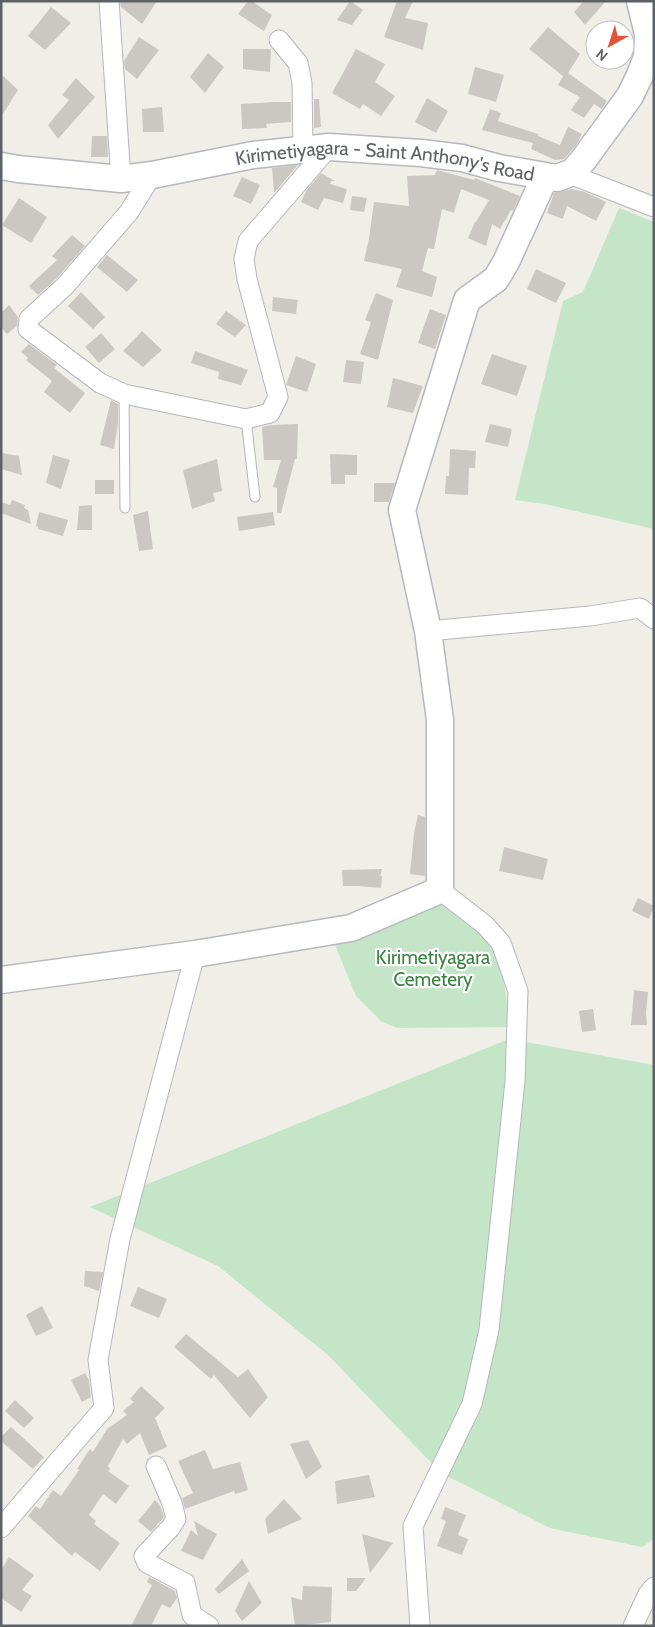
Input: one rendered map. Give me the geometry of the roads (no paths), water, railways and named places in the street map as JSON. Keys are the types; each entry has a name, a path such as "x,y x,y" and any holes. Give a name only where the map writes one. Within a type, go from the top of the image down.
{"street":[{"path":"109,1 121,179"},
{"path":"640,1 648,34 647,57 644,66 630,96 573,172 578,178 654,207"},
{"path":"279,40 298,63 302,83 303,149"},
{"path":"152,175 129,212 65,286 30,319 28,329 100,383 124,394 246,419 270,413 278,398 247,279 244,259 248,241 329,147"},
{"name":"Kirimetiyagara - Saint Anthony's Road","path":"1,166 121,179 152,175 253,155 329,147 421,153 462,158 545,177 557,178 573,172"},
{"path":"440,890 440,720 428,632 402,510 467,300 496,279 506,262 545,177"},
{"path":"428,632 590,616 640,608 654,620"},
{"path":"1,980 195,954 351,928 440,890"},
{"path":"420,1626 413,1526 472,1404 490,1330 515,1081 518,991 500,943 485,925 440,890"},
{"path":"1,1528 104,1408 98,1360 120,1239 195,954"},
{"path":"156,1466 172,1503 176,1519 144,1556 147,1563 185,1583 192,1615 209,1626"},
{"path":"634,1626 648,1594 654,1587"}],"lane":[{"path":"124,394 125,508"},
{"path":"246,419 255,497"}],"park label":[{"name":"Kirimetiyagara Cemetery","path":"433,968"}]}
